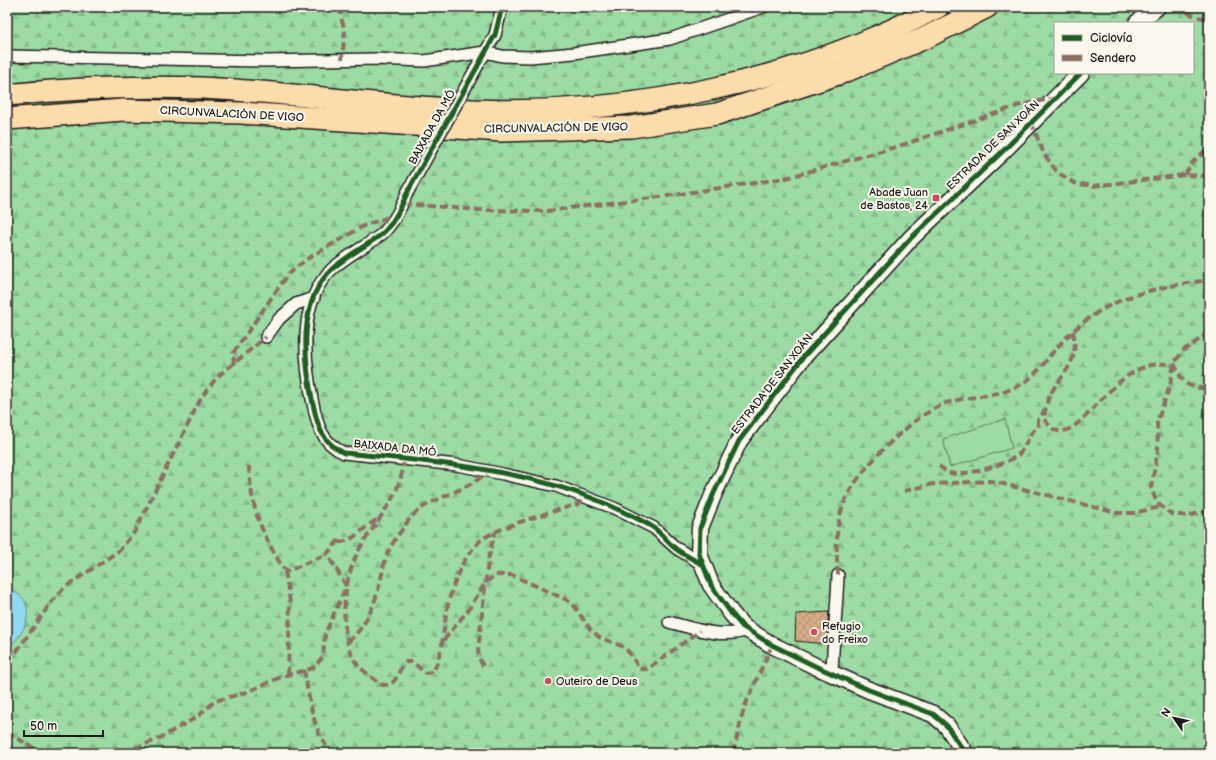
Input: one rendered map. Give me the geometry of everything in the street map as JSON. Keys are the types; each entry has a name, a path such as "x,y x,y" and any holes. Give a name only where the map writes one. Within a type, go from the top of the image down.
{"highway":[{"name":"CIRCUNVALACIÓN DE VIGO","path":"7,95 76,89 157,87 234,90 471,110 545,110 602,106 688,94 785,69 847,48 895,28 938,7"},
{"name":"CIRCUNVALACIÓN DE VIGO","path":"7,119 123,110 241,113 501,131 631,128 717,114 844,72 925,38 987,7"}],"street":[{"name":"BAIXADA DA MÓ","path":"502,7 495,35 407,193 395,218 383,233 333,269 323,280 314,298 306,336 308,378 315,413 322,433 327,442 334,448 344,453 457,465 556,486 614,508 654,528 676,548 702,564"},
{"path":"7,56 266,61 375,59 424,60 485,52 502,56 530,57 574,53 670,39 763,7"},
{"path":"1138,22 1157,7"},
{"name":"ESTRADA DE SAN XOÁN","path":"965,753 947,726 933,714 869,690 772,645 748,630 731,613 711,585 699,554 700,528 714,493 739,441 804,356 910,238 997,156 1080,74"},
{"path":"266,337 279,319 296,304 314,298"},
{"path":"832,673 838,575"},
{"path":"669,622 696,630 726,634 748,630"}],"green space":[{"path":"7,7 1209,7 1209,753 7,753"},
{"path":"1005,419 1012,448 950,467 943,439"}],"water":[{"path":"7,589 12,590 24,600 27,606 27,614 26,622 19,637 7,647"}],"building":[{"path":"829,612 826,644 795,641 796,614"}],"marked path":[{"path":"341,7 341,18 345,30 342,59"},
{"path":"751,12 752,7"},
{"path":"1176,7 1197,17 1209,19"},
{"path":"403,204 481,210 547,211 667,196 786,178 899,146 1017,106 1054,98"},
{"path":"1031,122 1044,154 1057,172 1074,183 1093,186 1185,175 1209,176"},
{"path":"1185,175 1192,163 1209,147"},
{"path":"234,365 233,353 288,274 307,259 365,225 386,218 395,218"},
{"path":"838,575 838,529 844,503 861,475 873,460 903,431 918,419 933,409 946,403 997,393 1016,387 1025,382 1036,373 1057,347 1078,327 1094,314 1111,305 1148,291 1209,280"},
{"path":"1073,331 1075,342 1072,359 1050,395 1045,410 1044,419 1050,426 1058,431 1069,429 1080,421 1105,395 1135,371 1153,365 1173,365"},
{"path":"1209,333 1184,350 1174,363 1170,386 1157,421 1158,450 1151,488 1157,503 1171,514 1188,516 1209,510"},
{"path":"7,660 14,655 50,604 64,588 120,550 135,531 201,398 217,377 266,337"},
{"path":"1174,363 1180,376 1186,383 1195,387 1209,389"},
{"path":"939,466 950,473 956,474 986,469 1014,458 1022,451 1034,429 1038,426 1038,420 1044,411"},
{"path":"404,459 399,484 394,495 354,560 345,602 345,630 352,656 361,668 383,685 392,683 406,662 412,662 426,673 433,672 439,656 443,639 446,613 453,587 467,556 479,542 487,536 511,525 578,504 587,496"},
{"path":"249,466 252,495 258,520 283,568 288,571 327,554"},
{"path":"348,642 361,628 370,613 387,554 408,521 415,513 425,506 469,485 488,471"},
{"path":"904,491 933,484 992,481 1117,513 1133,513 1160,507"},
{"path":"339,542 350,539 379,519"},
{"path":"483,666 479,658 478,650 488,560 495,532"},
{"path":"339,540 327,554 347,587"},
{"path":"285,571 290,602 288,675"},
{"path":"444,640 469,609 485,583 495,575 512,575 567,600 575,607 590,629 599,637 624,647 632,656 639,669 647,669 700,631"},
{"path":"111,753 139,747 158,739 197,717 215,701 247,692 281,677 313,668 323,657 325,634 345,589"},
{"path":"733,753 744,708 772,645"},
{"path":"304,670 310,703 317,727 321,738 334,753"},
{"path":"7,732 42,753"},
{"path":"7,742 12,753"}],"cycle path":[{"path":"502,7 495,35 407,193 394,220 382,234 332,269 321,282 313,297 306,331 306,348 309,383 318,424 321,431 330,443 336,449 344,453 482,469 549,484 581,494 613,507 649,525 657,530 676,549 702,564"},
{"path":"965,753 947,726 933,714 869,690 815,666 772,645 743,627 711,585 699,554 700,528 714,493 739,441 804,356 911,238 1003,151 1080,74"}],"place":[{"name":"Abade Juan de Bastos, 24","path":"936,198"},
{"name":"Refugio do Freixo","path":"814,632"},
{"name":"Outeiro de Deus","path":"548,681"}]}
